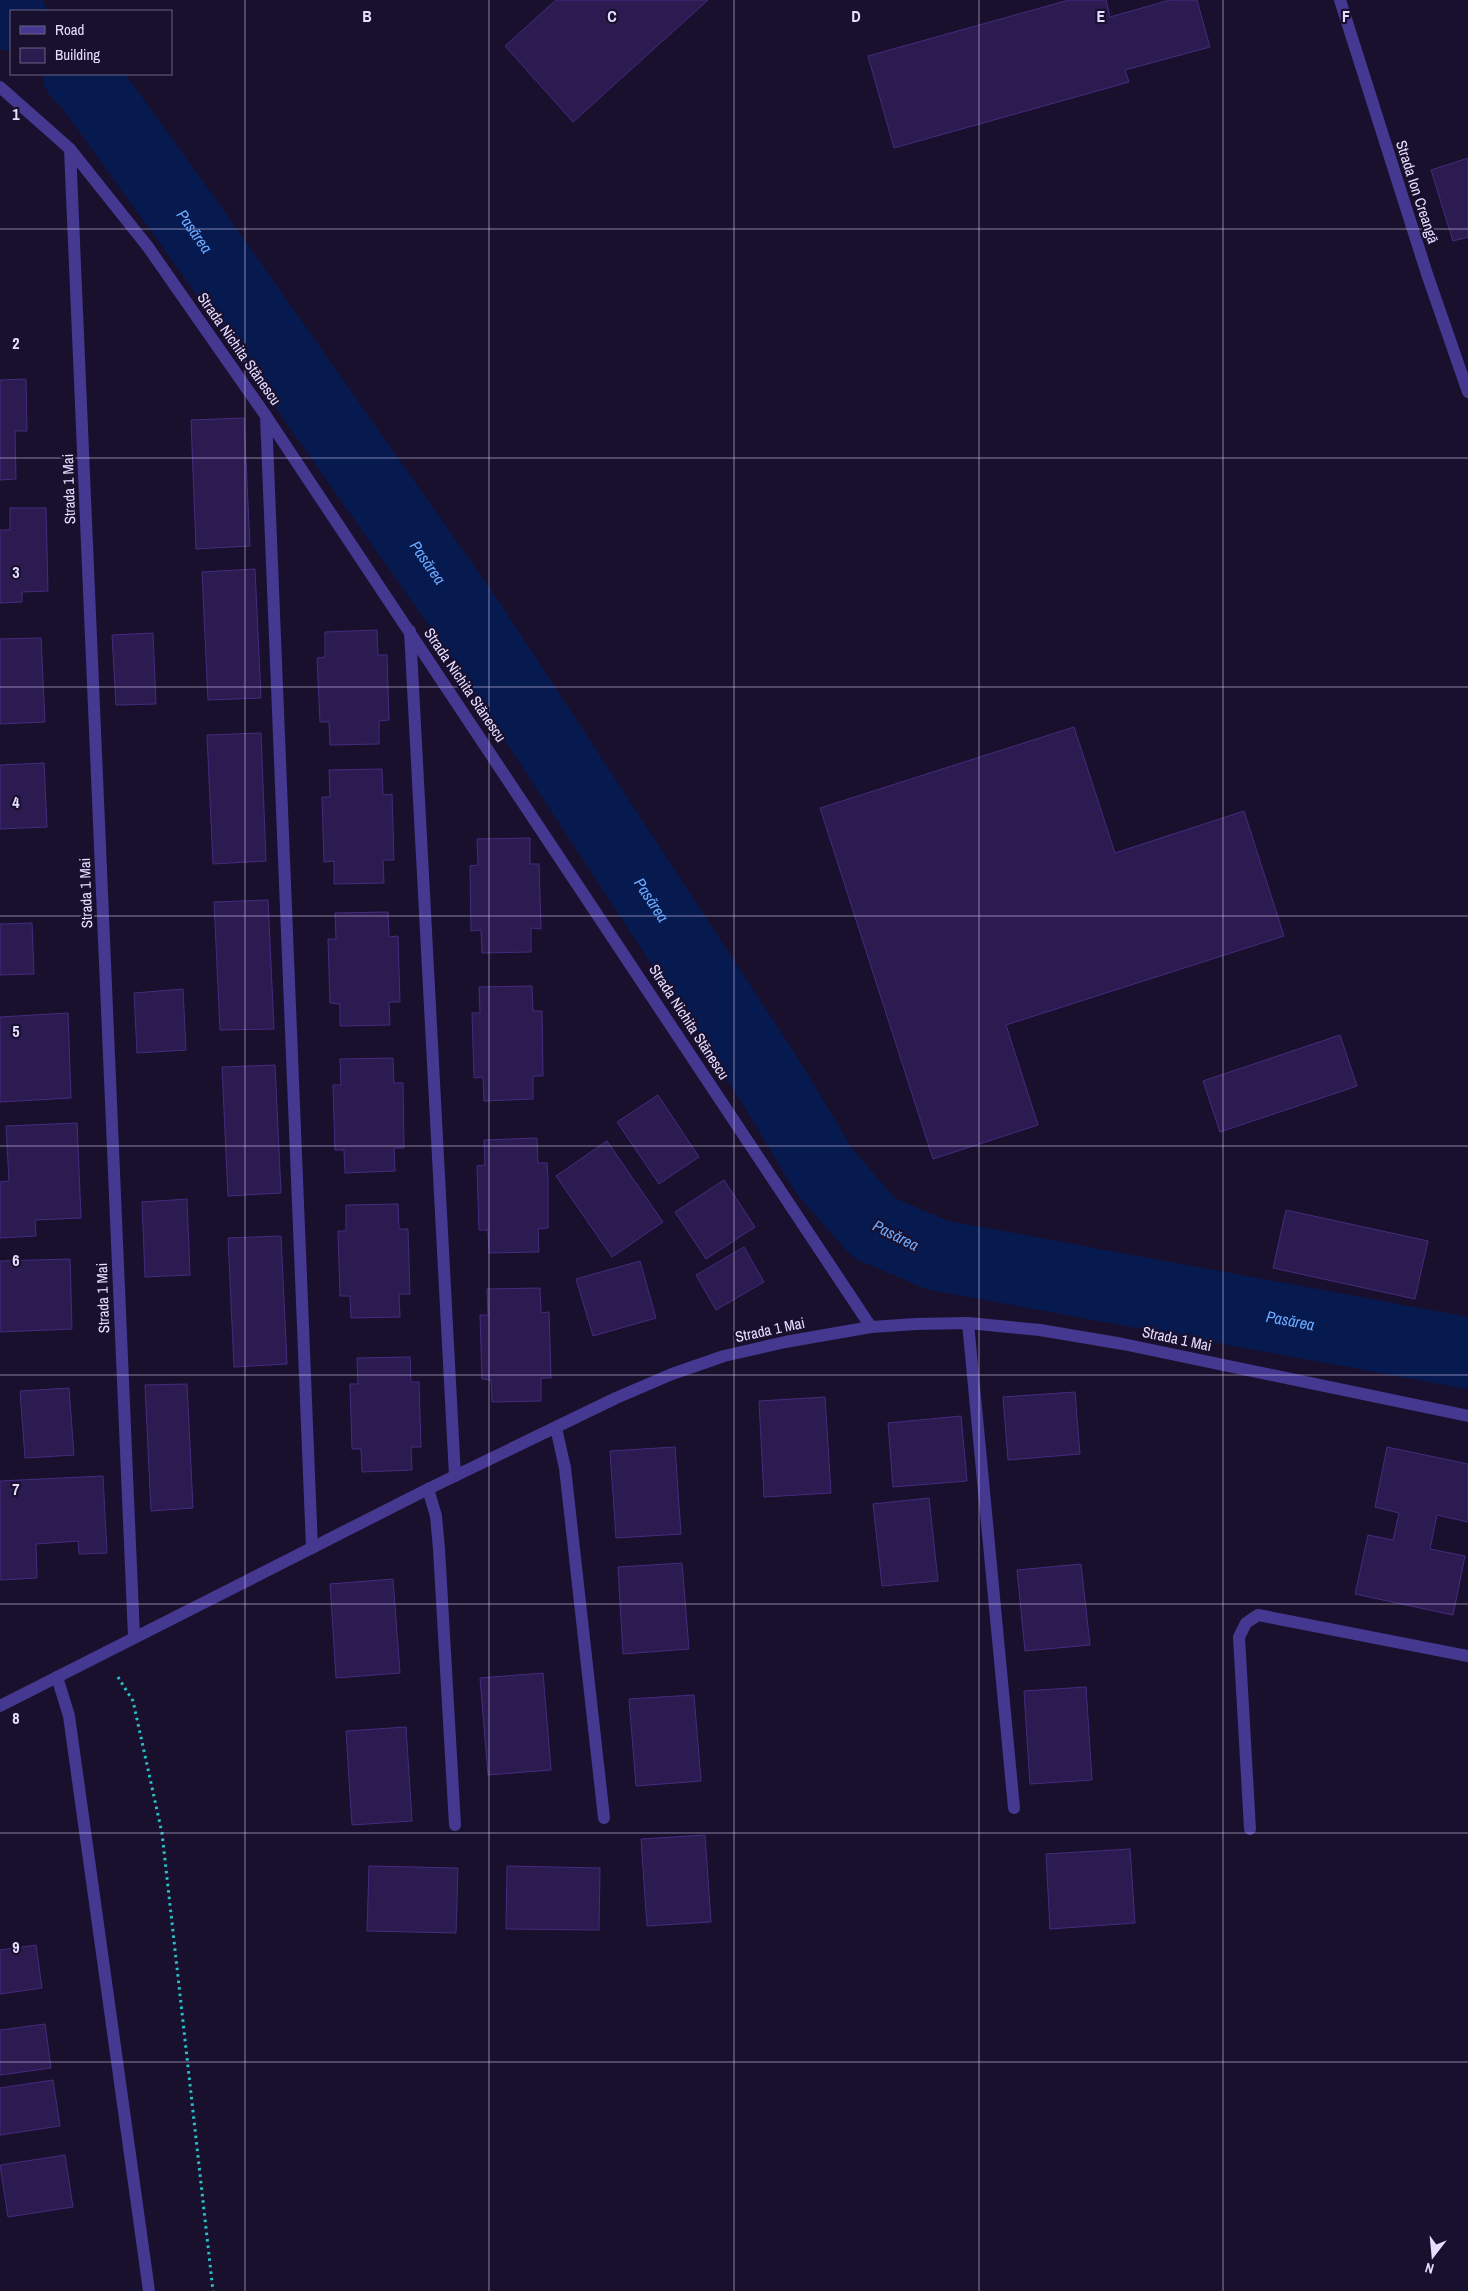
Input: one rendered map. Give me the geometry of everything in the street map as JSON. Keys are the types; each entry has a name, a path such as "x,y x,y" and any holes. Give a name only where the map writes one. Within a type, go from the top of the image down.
{"street":[{"name":"Strada Ion Creangă","path":"1340,0 1427,274 1468,392"},
{"name":"Strada Nichita Stănescu","path":"0,87 70,149 148,247 266,416 410,631 870,1327"},
{"name":"Strada 1 Mai","path":"70,149 134,1637"},
{"path":"266,416 312,1548"},
{"path":"410,631 455,1476"},
{"name":"Strada 1 Mai","path":"0,1706 428,1489 616,1398 724,1356 785,1342 870,1327 968,1323 1040,1330 1123,1344 1468,1416"},
{"path":"968,1323 1014,1808"},
{"path":"556,1428 565,1468 604,1818"},
{"path":"428,1489 436,1516 439,1549 455,1825"},
{"path":"1250,1829 1239,1637 1246,1623 1258,1615 1468,1656"},
{"path":"56,1677 69,1716 149,2291"}],"path":[{"path":"102,1653 133,1701 162,1833 213,2291"}],"building":[{"path":"556,0 708,0 573,122 505,46"},
{"path":"1069,0 1106,0 1110,17 1170,0 1197,0 1210,47 1125,70 1129,82 894,148 868,56"},
{"path":"1468,158 1468,237 1453,241 1431,170"},
{"path":"26,379 27,431 15,431 16,479 0,480 0,380"},
{"path":"244,418 250,546 196,549 191,420"},
{"path":"10,508 46,508 48,591 22,592 22,602 0,603 0,530 10,530"},
{"path":"255,569 261,698 208,700 202,572"},
{"path":"377,630 378,655 387,655 389,720 379,721 379,744 330,745 329,722 320,722 317,658 325,657 325,632"},
{"path":"153,633 156,704 116,705 112,635"},
{"path":"41,638 45,722 0,724 0,639"},
{"path":"1074,727 1115,853 1244,811 1284,936 1006,1025 1038,1125 933,1159 820,808"},
{"path":"261,733 266,861 213,864 207,735"},
{"path":"44,763 47,827 0,829 0,765"},
{"path":"382,769 383,795 392,794 394,860 383,860 384,883 334,884 334,861 324,862 322,797 330,797 329,770"},
{"path":"530,838 530,864 539,864 541,929 531,928 531,952 482,953 481,930 471,931 470,866 478,865 477,839"},
{"path":"268,900 274,1029 220,1030 214,902"},
{"path":"388,912 389,937 398,936 400,1002 389,1002 390,1025 340,1026 340,1004 330,1003 328,939 336,939 335,913"},
{"path":"32,923 34,974 0,975 0,924"},
{"path":"532,986 533,1011 542,1011 543,1076 533,1076 533,1099 484,1101 483,1077 474,1078 472,1013 480,1013 479,987"},
{"path":"183,989 186,1050 137,1053 134,993"},
{"path":"68,1013 71,1098 0,1102 0,1017"},
{"path":"1340,1035 1357,1086 1220,1132 1203,1081"},
{"path":"393,1058 394,1083 403,1083 404,1148 394,1148 395,1171 345,1173 344,1150 335,1150 333,1085 341,1085 340,1059"},
{"path":"275,1065 281,1193 228,1196 222,1067"},
{"path":"658,1095 699,1157 659,1184 617,1122"},
{"path":"77,1123 81,1218 35,1220 36,1236 0,1238 0,1182 9,1181 6,1126"},
{"path":"537,1138 538,1163 547,1163 548,1176 548,1228 538,1229 539,1252 489,1253 488,1230 479,1230 477,1166 485,1165 484,1140"},
{"path":"607,1141 663,1222 612,1257 556,1176"},
{"path":"724,1180 755,1227 706,1259 675,1212"},
{"path":"187,1199 190,1275 145,1277 142,1202"},
{"path":"398,1204 399,1229 408,1229 410,1294 399,1294 400,1317 351,1318 350,1296 340,1296 338,1231 346,1231 346,1205"},
{"path":"1286,1210 1428,1241 1415,1299 1273,1268"},
{"path":"281,1236 287,1364 234,1367 228,1238"},
{"path":"744,1247 764,1282 716,1310 696,1275"},
{"path":"70,1259 72,1329 0,1332 0,1261"},
{"path":"640,1261 656,1318 593,1336 576,1279"},
{"path":"540,1288 541,1313 549,1312 551,1378 541,1378 541,1401 492,1402 491,1380 482,1379 480,1315 488,1315 487,1289"},
{"path":"410,1357 411,1382 419,1382 421,1447 411,1447 412,1470 362,1472 361,1449 352,1449 350,1384 358,1384 357,1358"},
{"path":"187,1384 193,1508 151,1511 145,1385"},
{"path":"69,1388 74,1455 25,1458 20,1391"},
{"path":"1075,1392 1080,1454 1008,1460 1003,1397"},
{"path":"825,1397 831,1493 764,1497 759,1401"},
{"path":"961,1416 967,1481 893,1487 888,1423"},
{"path":"675,1447 681,1534 616,1538 610,1451"},
{"path":"1387,1447 1468,1464 1468,1522 1437,1515 1430,1549 1465,1556 1453,1615 1355,1594 1368,1535 1393,1540 1399,1513 1375,1507"},
{"path":"103,1476 107,1553 79,1554 78,1541 36,1544 37,1578 0,1580 0,1481"},
{"path":"929,1498 938,1581 882,1586 873,1504"},
{"path":"682,1563 689,1649 623,1654 618,1567"},
{"path":"1081,1564 1090,1645 1025,1651 1017,1570"},
{"path":"393,1579 400,1673 336,1678 330,1584"},
{"path":"543,1673 551,1770 488,1775 480,1678"},
{"path":"1086,1687 1092,1780 1030,1784 1024,1691"},
{"path":"694,1695 701,1781 636,1786 629,1699"},
{"path":"406,1727 412,1821 352,1825 346,1731"},
{"path":"705,1835 711,1922 647,1926 641,1839"},
{"path":"1130,1849 1135,1923 1050,1929 1046,1854"},
{"path":"369,1866 458,1868 456,1933 367,1931"},
{"path":"507,1866 600,1868 599,1930 506,1929"},
{"path":"36,1945 42,1988 0,1994 0,1950"},
{"path":"45,2024 51,2068 0,2075 0,2030"},
{"path":"53,2080 60,2126 0,2135 0,2088"},
{"path":"65,2155 73,2207 8,2217 0,2165"}],"waterway":[{"name":"Pasărea","path":"0,6 10,14"},
{"name":"Pasărea","path":"79,75 88,83 192,227 470,622 771,1082 825,1172 874,1228 937,1255 1468,1353"}]}
